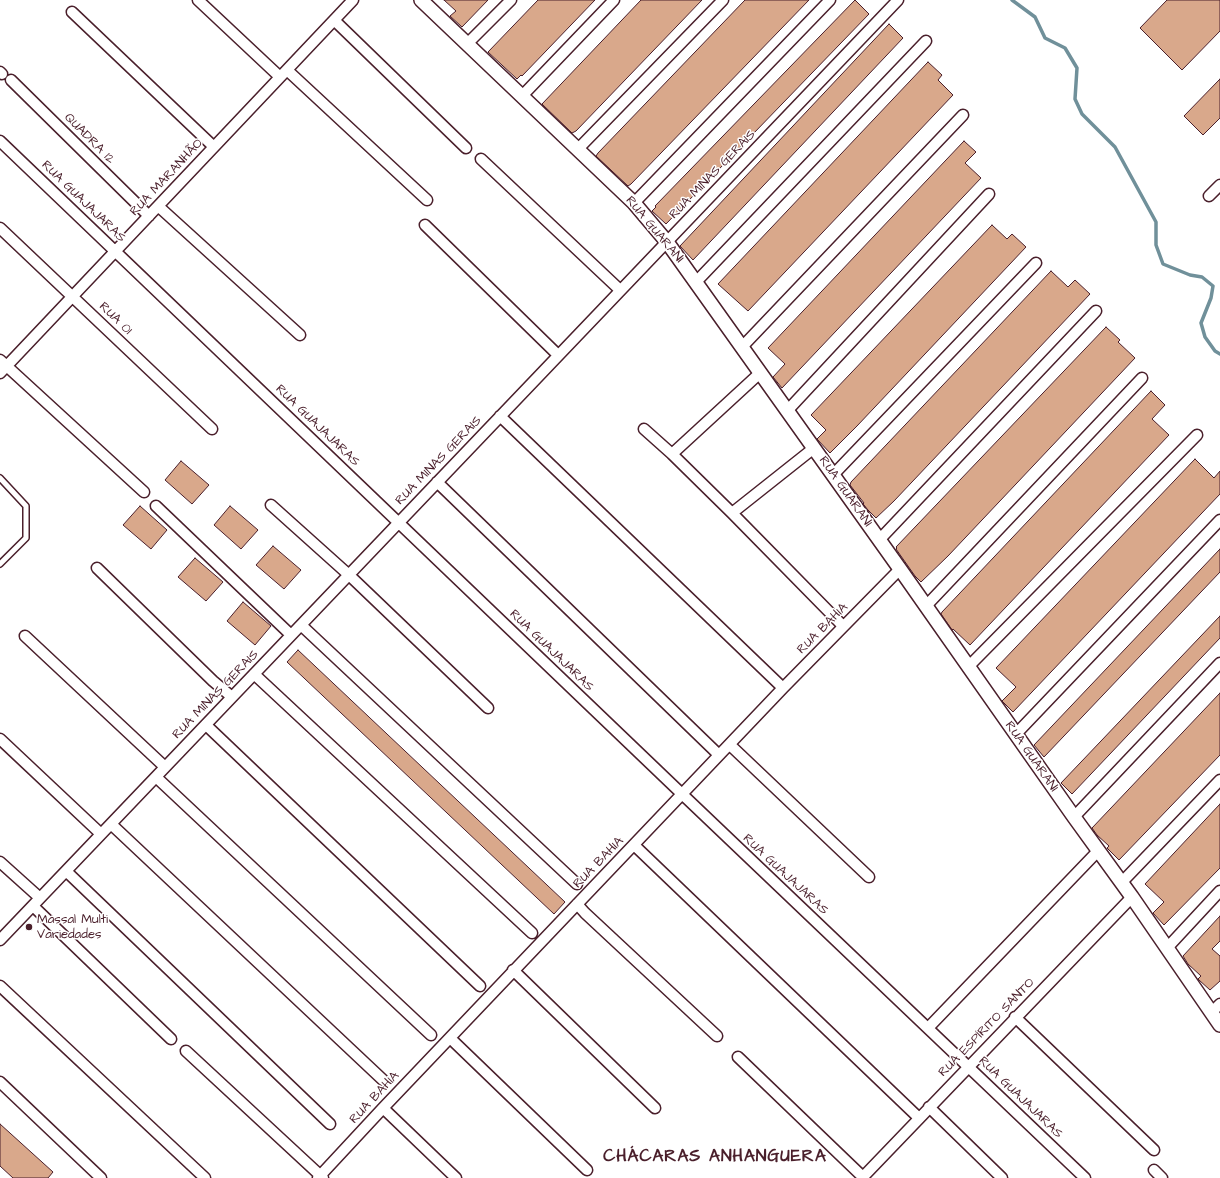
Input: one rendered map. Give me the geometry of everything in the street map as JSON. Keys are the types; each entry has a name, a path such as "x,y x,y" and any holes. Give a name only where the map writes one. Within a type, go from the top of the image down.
{"street":[{"path":"198,0 427,200"},
{"name":"RUA MARANHÃO","path":"2,367 73,296 353,0"},
{"name":"RUA GUARANI","path":"421,0 634,203 667,242 879,539 1167,948 1216,1008 1220,1025"},
{"path":"467,44 510,0"},
{"path":"522,96 614,0"},
{"path":"578,149 723,0"},
{"path":"634,203 830,0"},
{"name":"RUA MINAS GERAIS","path":"0,940 898,0"},
{"path":"72,12 214,147"},
{"path":"334,20 466,148"},
{"path":"696,282 926,41"},
{"name":"QUADRA 12","path":"11,80 149,216"},
{"path":"742,347 963,115"},
{"name":"RUA GUAJAJARAS","path":"0,141 1085,1178"},
{"path":"481,158 620,290"},
{"path":"1209,196 1220,185"},
{"path":"787,411 989,194"},
{"path":"158,206 300,335"},
{"path":"426,225 558,355"},
{"name":"RUA 01","path":"0,228 212,429"},
{"path":"833,475 1036,263"},
{"path":"879,539 882,538 1096,311"},
{"path":"2,367 144,492"},
{"path":"672,454 760,373"},
{"path":"926,606 1142,378"},
{"path":"500,416 783,688"},
{"path":"644,429 672,454 732,513 843,626"},
{"path":"967,664 971,664 1197,435"},
{"path":"732,513 814,448"},
{"path":"437,482 719,755"},
{"path":"156,506 291,635"},
{"path":"270,506 349,575 488,708"},
{"path":"1016,734 1220,520"},
{"path":"97,568 213,681 232,697"},
{"name":"RUA BAHIA","path":"320,1177 513,970 578,904 783,688 900,569"},
{"path":"301,625 578,884"},
{"path":"25,636 165,767"},
{"path":"1074,817 1220,663"},
{"path":"254,674 532,932"},
{"path":"206,725 480,986"},
{"path":"0,739 101,834"},
{"path":"730,745 869,877"},
{"path":"156,777 431,1035"},
{"path":"1121,882 1220,780"},
{"path":"111,824 383,1080"},
{"path":"634,845 919,1118"},
{"path":"928,1028 1098,851"},
{"path":"0,862 40,898"},
{"path":"66,871 330,1124"},
{"path":"1167,948 1220,891"},
{"name":"RUA ESPÍRITO SANTO","path":"863,1178 968,1066 1132,897"},
{"path":"578,904 585,913 717,1036"},
{"path":"33,906 171,1039"},
{"path":"513,970 655,1108"},
{"path":"0,986 205,1178"},
{"path":"1015,1017 1154,1150"},
{"path":"450,1038 587,1170"},
{"path":"186,1051 320,1177"},
{"path":"738,1057 863,1178"},
{"path":"0,1082 101,1178"},
{"path":"383,1108 456,1178"},
{"path":"929,1108 1002,1178"},
{"path":"1154,1170 1162,1178"}],"lane":[{"path":"0,478 26,506 26,538 0,564"}],"building":[{"path":"444,0 488,0 462,27 450,16 456,11"},
{"path":"538,0 595,0 522,76 521,75 517,79 488,52"},
{"path":"641,0 702,0 576,131 572,133 542,104"},
{"path":"745,0 809,0 628,186 596,156"},
{"path":"855,0 869,14 666,224 652,211 656,207 655,206"},
{"path":"1167,0 1220,0 1220,31 1182,70 1140,28"},
{"path":"889,24 903,38 693,260 680,246"},
{"path":"928,62 942,75 938,80 953,95 748,311 718,284"},
{"path":"1220,79 1220,118 1203,135 1184,116"},
{"path":"964,141 976,152 965,163 981,178 782,388 773,377 785,364 768,348"},
{"path":"992,225 1007,239 1012,234 1026,247 830,453 817,439 826,430 811,415"},
{"path":"1051,271 1068,287 1075,280 1090,294 894,501 876,518 863,504 864,503 850,485 851,482"},
{"path":"1106,327 1120,340 1118,342 1135,358 948,556 921,582 915,576 896,547"},
{"path":"1151,391 1165,405 1152,419 1169,435 970,645 953,629 952,630 941,614 942,612"},
{"path":"1195,459 1214,478 1220,471 1220,494 1013,712 1002,701 1016,687 996,668"},
{"path":"181,461 209,485 192,504 165,480"},
{"path":"140,506 167,530 151,549 123,525"},
{"path":"230,506 258,530 241,549 214,525"},
{"path":"273,546 301,570 284,589 256,565"},
{"path":"1220,549 1220,572 1044,757 1034,745"},
{"path":"195,558 223,582 206,601 178,577"},
{"path":"243,602 271,626 255,645 227,621"},
{"path":"1220,616 1220,638 1072,794 1061,783"},
{"path":"298,650 565,902 554,914 287,662"},
{"path":"1220,693 1220,755 1119,860 1107,848 1109,846 1092,828"},
{"path":"1220,804 1220,868 1164,925 1153,913 1164,902 1145,884"},
{"path":"1220,916 1220,941 1212,949 1220,956 1220,981 1210,990 1198,979 1201,976 1188,964 1183,956"},
{"path":"0,1124 53,1172 48,1178 13,1178 0,1166"}],"waterway":[{"path":"1012,0 1035,17 1045,38 1065,48 1077,68 1075,99 1082,114 1115,147 1156,222 1156,245 1163,264 1190,275 1202,277 1213,286 1211,298 1201,323 1205,337 1215,351 1220,354"}],"place":[{"name":"Massal Multi Variedades","path":"29,927"}],"district":[{"name":"CHÁCARAS ANHANGUERA","path":"715,1157"}]}
